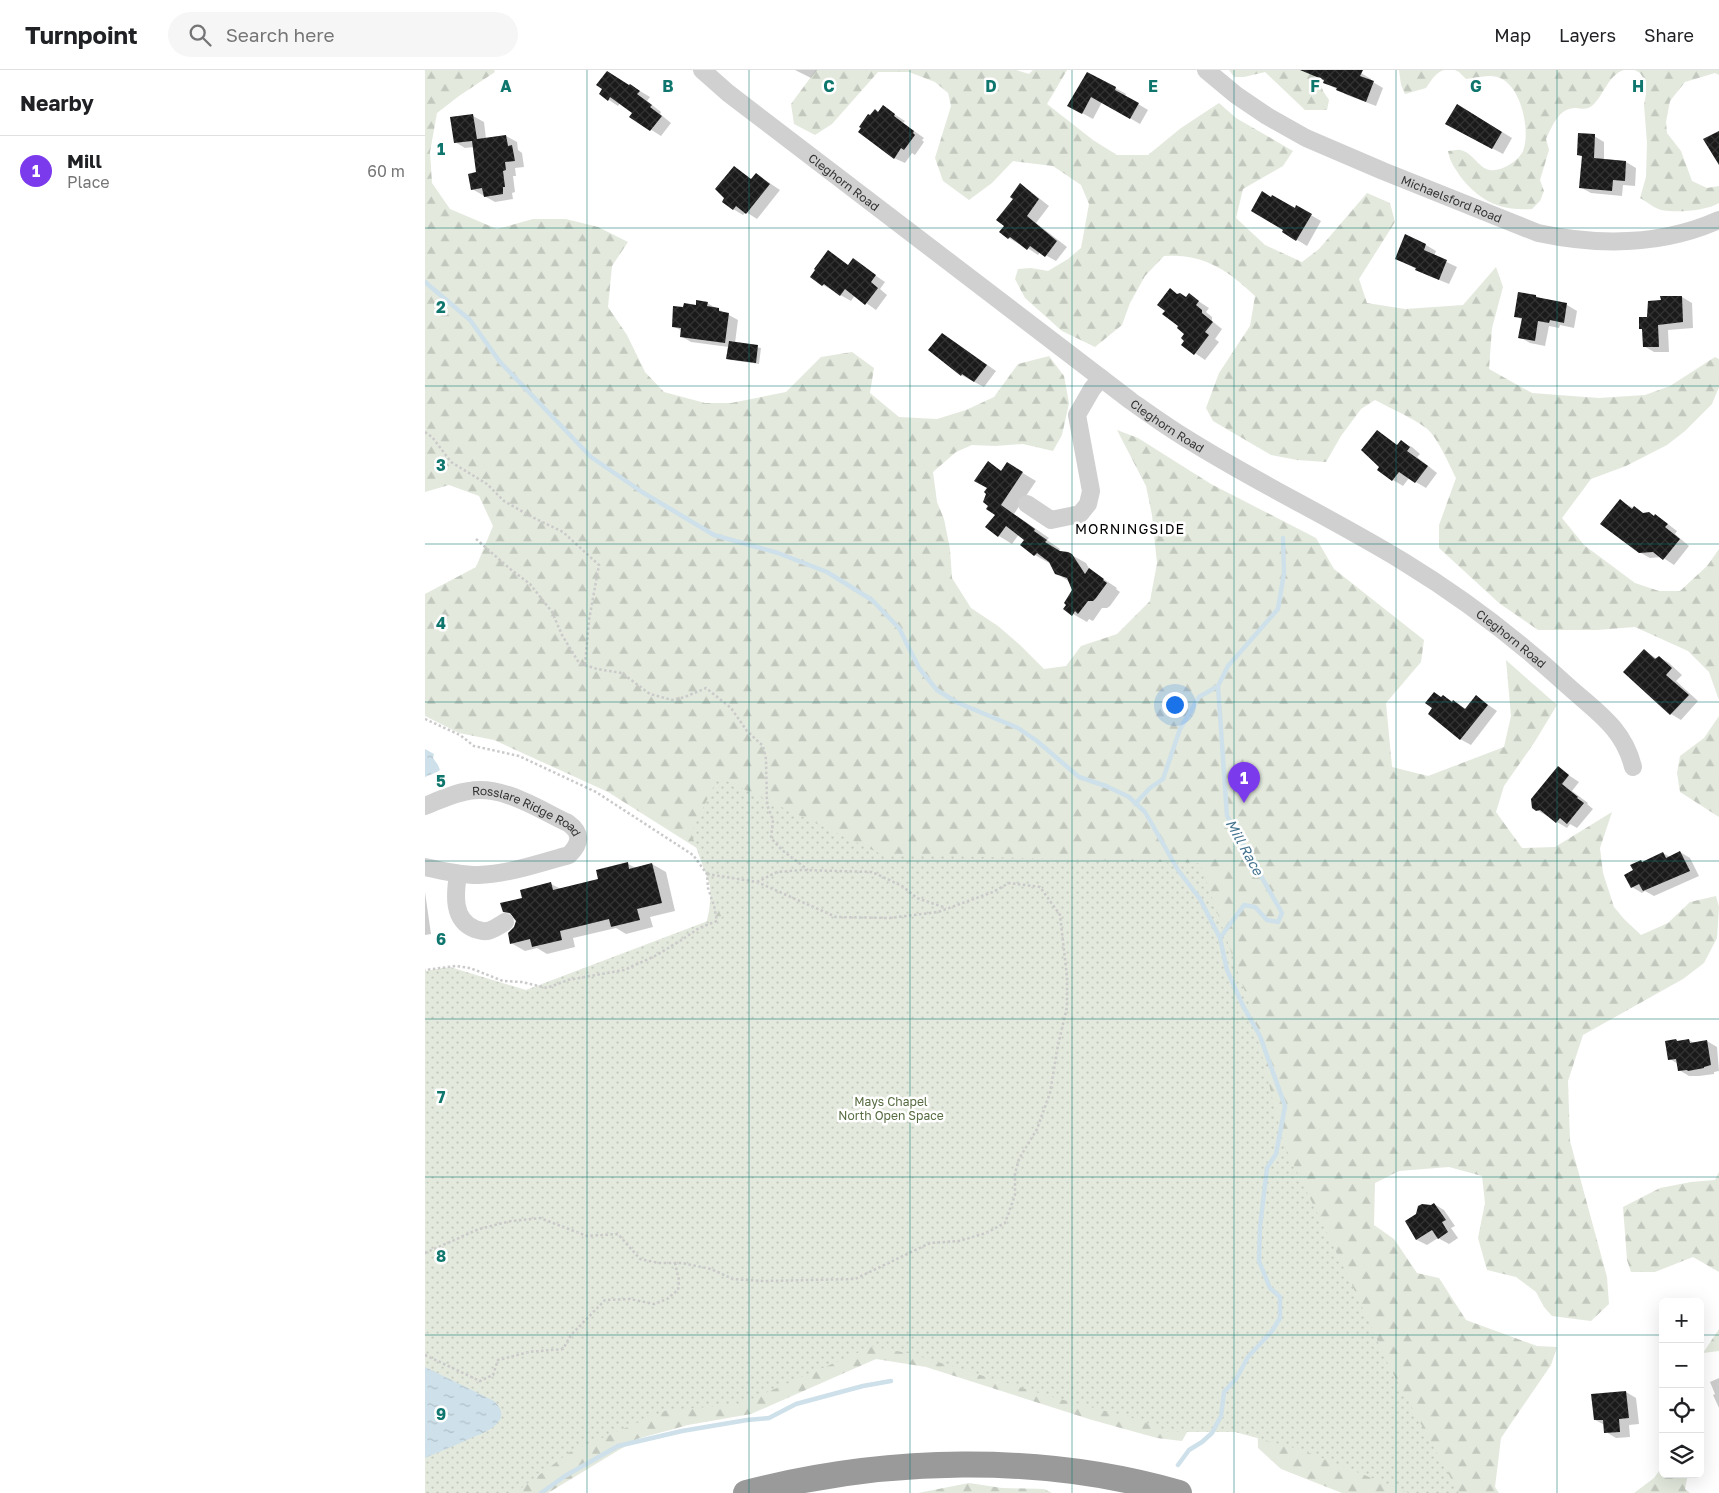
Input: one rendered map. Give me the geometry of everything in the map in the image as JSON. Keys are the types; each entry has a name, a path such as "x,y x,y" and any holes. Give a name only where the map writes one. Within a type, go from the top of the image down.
{"highway":[{"path":"746,1493 813,1478 858,1471 916,1465 959,1465 1069,1471 1107,1476 1179,1493"}],"street":[{"name":"Cleghorn Road","path":"703,70 728,93 1101,378 1184,437 1403,561 1480,613 1542,662 1612,726 1630,752 1633,767"},
{"name":"Michaelsford Road","path":"1206,70 1236,95 1267,116 1306,138 1392,175 1538,233 1595,242 1629,242 1664,238 1699,229 1719,220"},
{"path":"1027,504 1051,520 1079,514 1089,504 1091,491 1077,415 1092,389 1101,378"},
{"name":"Rosslare Ridge Road","path":"425,806 450,795 470,790 501,792 568,823 578,834 578,841 574,850 569,855 498,873 458,874 425,867"},
{"path":"458,874 455,896 457,909 462,919 471,927 480,931 487,931 505,922"}],"path":[{"path":"425,432 432,437 451,462 487,484 503,501 563,532 599,565 589,620 585,665"},
{"path":"475,538 530,584 552,612 579,663 623,673 650,694 672,700 706,688 731,708 747,731 763,746 766,759 767,805 773,820 771,838 782,850 807,870"},
{"path":"425,719 460,735 474,746 519,756 596,792 693,855 707,874 708,888 717,921 699,928 655,956 624,970 568,980 547,988 522,982 503,981 470,968 456,966 425,970"},
{"path":"757,882 777,872 807,870 872,872 902,886 917,898 946,908"},
{"path":"425,1254 479,1229 511,1221 540,1218 587,1236 618,1234 640,1259 711,1269 733,1278 764,1280 855,1279 929,1243 959,1241 1005,1223 1015,1195 1015,1173 1019,1159 1037,1128 1050,1093 1067,1007 1067,977 1060,916 1040,887 1009,882 993,892 938,912 890,918 836,918 757,882 707,874"},
{"path":"425,1355 480,1381 493,1375 498,1360 529,1352 563,1349 571,1335 605,1300 630,1299 654,1304 667,1299 678,1290 679,1280 675,1263"}],"green space":[{"path":"425,70 494,70 495,72 437,113 430,152 432,183 450,209 497,229 533,219 566,219 598,227 628,242 612,266 608,307 627,335 645,372 664,392 705,403 731,403 786,392 821,357 852,352 874,368 870,393 899,417 937,419 966,410 994,397 1018,364 1049,356 1064,376 1069,403 1062,435 1053,451 1023,444 972,445 956,452 933,472 937,502 944,519 950,549 952,578 971,608 998,626 1044,669 1066,666 1081,646 1117,634 1150,601 1157,563 1152,515 1146,486 1117,430 1138,438 1211,484 1316,538 1334,569 1424,640 1421,662 1386,703 1392,767 1428,776 1504,747 1511,716 1506,660 1557,705 1534,743 1504,786 1496,812 1522,848 1555,847 1612,812 1600,848 1603,873 1614,907 1641,935 1668,923 1690,902 1716,896 1719,907 1717,938 1704,963 1683,979 1583,1035 1568,1081 1570,1141 1607,1277 1609,1304 1591,1321 1552,1316 1544,1307 1536,1292 1516,1277 1487,1270 1478,1238 1485,1203 1482,1176 1449,1167 1399,1171 1375,1183 1374,1225 1394,1239 1417,1273 1439,1278 1466,1320 1537,1346 1557,1347 1551,1365 1501,1438 1495,1487 1499,1493 1342,1493 1281,1469 1258,1448 1257,1400 1207,1397 1182,1441 1157,1438 1092,1420 926,1367 876,1359 751,1414 688,1425 637,1439 548,1493 485,1493 519,992 545,995 704,931 709,909 710,891 703,852 608,792 494,740 459,733 425,716 425,594 476,567 493,526 479,496 449,485 425,492"},
{"path":"816,70 1016,70 1029,74 1033,70 1067,70 1047,104 1093,140 1117,155 1148,155 1181,128 1219,103 1236,118 1293,151 1283,166 1243,189 1236,218 1265,245 1302,262 1319,249 1367,193 1390,203 1395,222 1359,279 1367,303 1405,309 1463,305 1496,267 1503,287 1492,328 1489,369 1532,393 1599,398 1645,395 1670,386 1715,357 1719,359 1719,387 1712,404 1685,431 1667,445 1626,466 1591,479 1562,518 1584,545 1635,583 1659,591 1680,591 1707,566 1719,549 1719,700 1709,672 1688,651 1635,627 1597,630 1538,630 1499,603 1439,548 1439,525 1456,478 1430,432 1408,417 1375,400 1361,409 1341,436 1326,462 1297,460 1271,455 1213,421 1206,408 1219,373 1250,326 1255,296 1225,271 1203,260 1191,257 1164,256 1145,276 1130,303 1122,325 1095,347 1062,331 1025,298 1015,279 1018,269 1031,268 1048,271 1068,259 1081,248 1089,204 1081,185 1053,166 1013,161 992,183 969,200 943,181 935,158 951,106 948,93 935,82 909,72 878,72 832,124 815,135 794,124 791,104"},
{"path":"1229,70 1316,70 1323,91 1329,100 1327,110 1305,110 1265,72 1244,77 1234,77"},
{"path":"1399,70 1444,70 1436,75 1426,88 1405,94 1401,85"},
{"path":"1455,70 1624,70 1614,76 1591,107 1586,109 1568,109 1556,119 1546,139 1549,150 1540,180 1544,191 1540,201 1532,209 1520,209 1491,203 1475,192 1456,170 1448,151 1459,150 1465,152 1481,166 1490,170 1503,168 1515,161 1523,151 1526,132 1525,120 1518,98 1505,81 1497,77 1486,76 1466,79"},
{"path":"1635,70 1719,70 1719,75 1715,73 1685,82 1670,101 1666,122 1667,133 1681,151 1692,181 1707,188 1719,186 1719,203 1699,210 1667,211 1656,208 1640,198 1646,177 1647,143 1644,105 1646,82 1640,73"},
{"path":"1719,716 1719,817 1680,792 1677,773 1680,756 1704,738"},
{"name":"Mays Chapel North Open Space","path":"718,777 881,854 1200,863 1249,1003 1284,1145 1347,1274 1389,1366 1459,1493 1409,1493 1302,1450 1235,1432 1168,1432 1136,1419 1052,1397 908,1353 871,1347 738,1405 667,1410 570,1452 515,1493 425,1493 425,971 450,967 526,990 721,916 691,833"},
{"path":"1719,1172 1719,1272 1693,1257 1655,1272 1631,1272 1627,1260 1623,1207 1660,1188 1715,1180"},
{"path":"1719,1329 1719,1351 1704,1352"},
{"path":"1659,1471 1659,1478 1687,1478 1685,1489 1690,1493 1634,1493 1654,1478"},
{"path":"969,1483 1002,1488 1044,1489 1052,1493 918,1493"}],"water":[{"path":"425,749 434,754 433,758 440,770 425,777"},
{"path":"425,1367 494,1401 500,1409 501,1416 499,1421 487,1431 425,1458"}],"building":[{"path":"1300,70 1363,70 1360,76 1374,81 1366,102 1336,90 1337,88 1323,83 1324,80"},
{"path":"607,71 640,91 637,94 652,105 650,107 662,116 650,131 629,117 632,113 610,97 608,101 599,94 602,89 596,85"},
{"path":"1087,72 1116,87 1115,90 1139,103 1130,119 1091,97 1082,114 1067,106"},
{"path":"1457,104 1502,132 1492,149 1445,124"},
{"path":"883,105 914,131 915,135 904,150 901,148 894,159 858,132 861,128 859,127 868,114 870,115 875,109 878,112"},
{"path":"473,114 477,139 506,135 508,146 512,145 515,161 505,162 506,170 503,171 505,187 503,187 503,194 484,197 482,188 471,190 468,174 476,172 472,141 454,143 450,117"},
{"path":"1719,131 1719,165 1703,139"},
{"path":"1578,133 1595,134 1594,158 1626,161 1625,181 1613,180 1612,191 1579,188 1582,156 1577,155"},
{"path":"734,166 751,179 756,173 770,184 746,214 736,206 733,210 722,202 724,198 715,189"},
{"path":"1020,183 1039,199 1027,216 1057,241 1045,257 1030,246 1027,250 1010,237 1008,239 999,232 1004,226 996,220 1013,199 1010,197"},
{"path":"1262,191 1271,197 1272,195 1295,208 1296,205 1312,214 1296,241 1282,232 1283,230 1251,211"},
{"path":"1405,234 1426,244 1424,250 1447,260 1439,280 1395,259"},
{"path":"828,250 848,265 853,258 876,275 871,282 878,288 865,305 845,289 840,296 824,284 822,286 810,277"},
{"path":"1170,288 1177,294 1180,293 1186,297 1189,293 1199,301 1196,305 1202,310 1202,313 1213,322 1205,332 1209,335 1194,355 1181,345 1184,341 1181,338 1184,334 1177,328 1178,326 1162,314 1165,311 1157,305"},
{"path":"1518,292 1567,303 1564,323 1550,320 1549,323 1538,321 1535,341 1518,338 1522,318 1514,317"},
{"path":"1660,296 1682,296 1683,322 1658,325 1659,347 1643,347 1642,329 1639,329 1639,317 1647,317 1648,301 1661,300"},
{"path":"696,300 708,302 707,306 719,308 719,311 729,313 725,343 680,337 681,328 672,327 673,306 683,307 684,303 696,305"},
{"path":"942,333 987,365 974,382 962,374 961,376 928,350"},
{"path":"729,341 758,345 756,363 726,359"},
{"path":"1377,430 1397,445 1401,440 1410,447 1407,451 1428,466 1415,483 1399,472 1392,481 1377,470 1379,467 1361,450"},
{"path":"988,461 1001,471 1007,462 1023,472 1001,505 1035,529 1034,531 1047,540 1045,542 1060,551 1072,554 1085,574 1089,568 1107,583 1096,598 1093,601 1088,601 1078,614 1075,611 1072,616 1063,609 1066,605 1064,603 1072,590 1067,578 1055,574 1049,562 1037,553 1034,556 1020,545 1024,540 1006,526 998,537 985,527 995,515 986,509 988,506 983,502 986,494 984,492 987,488 974,481"},
{"path":"1620,499 1632,509 1634,506 1643,513 1649,512 1654,516 1655,514 1668,524 1665,527 1680,539 1663,560 1653,552 1639,553 1600,524"},
{"path":"1644,649 1655,659 1659,656 1672,668 1666,675 1689,695 1670,715 1623,672"},
{"path":"1434,692 1441,697 1443,695 1452,702 1453,700 1465,709 1476,695 1488,705 1460,740 1428,714 1432,708 1425,703"},
{"path":"1558,766 1569,775 1562,784 1584,803 1567,824 1560,818 1556,823 1540,810 1536,811 1532,808 1531,799"},
{"path":"1680,851 1690,871 1643,891 1639,884 1631,888 1624,875 1633,870 1630,865 1641,860 1642,862 1663,852 1666,858"},
{"path":"628,862 629,869 652,863 662,903 637,909 640,920 611,927 609,919 560,931 562,940 532,947 530,939 510,944 508,933 514,927 516,921 510,913 503,912 500,903 522,898 520,890 551,882 553,890 598,879 596,870"},
{"path":"1676,1039 1677,1041 1689,1039 1690,1043 1707,1040 1711,1065 1688,1071 1678,1071 1676,1059 1668,1060 1665,1041"},
{"path":"1434,1203 1446,1220 1442,1222 1448,1232 1438,1239 1432,1230 1416,1240 1405,1221 1416,1214 1418,1206"},
{"path":"1626,1391 1629,1418 1619,1419 1620,1432 1604,1433 1603,1420 1594,1420 1591,1394"}],"waterway":[{"path":"425,282 470,320 500,362 591,457 642,492 714,535 778,553 827,572 872,600 899,628 919,668 937,690 956,702 1018,728 1037,741 1079,777 1106,786 1129,797 1145,812 1178,870 1200,899 1220,938 1227,970 1243,1006 1260,1036 1285,1106 1276,1154 1267,1168 1260,1227 1259,1261 1270,1288 1280,1297 1280,1318 1272,1331 1248,1357 1236,1379 1224,1392 1221,1416 1212,1433 1189,1450 1178,1465"},
{"path":"1135,804 1150,788 1163,779 1180,729 1199,697 1218,686 1228,666 1278,609 1284,573 1283,538"},
{"name":"Mill Race","path":"1218,686 1227,816 1282,913 1278,922 1267,920 1255,907 1244,905 1220,938"},
{"path":"541,1493 565,1476 618,1446 682,1431 769,1418 796,1404 863,1386 891,1381"}],"place":[{"name":"Mill","path":"1244,803"}],"district":[{"name":"MORNINGSIDE","path":"1130,528"}]}
